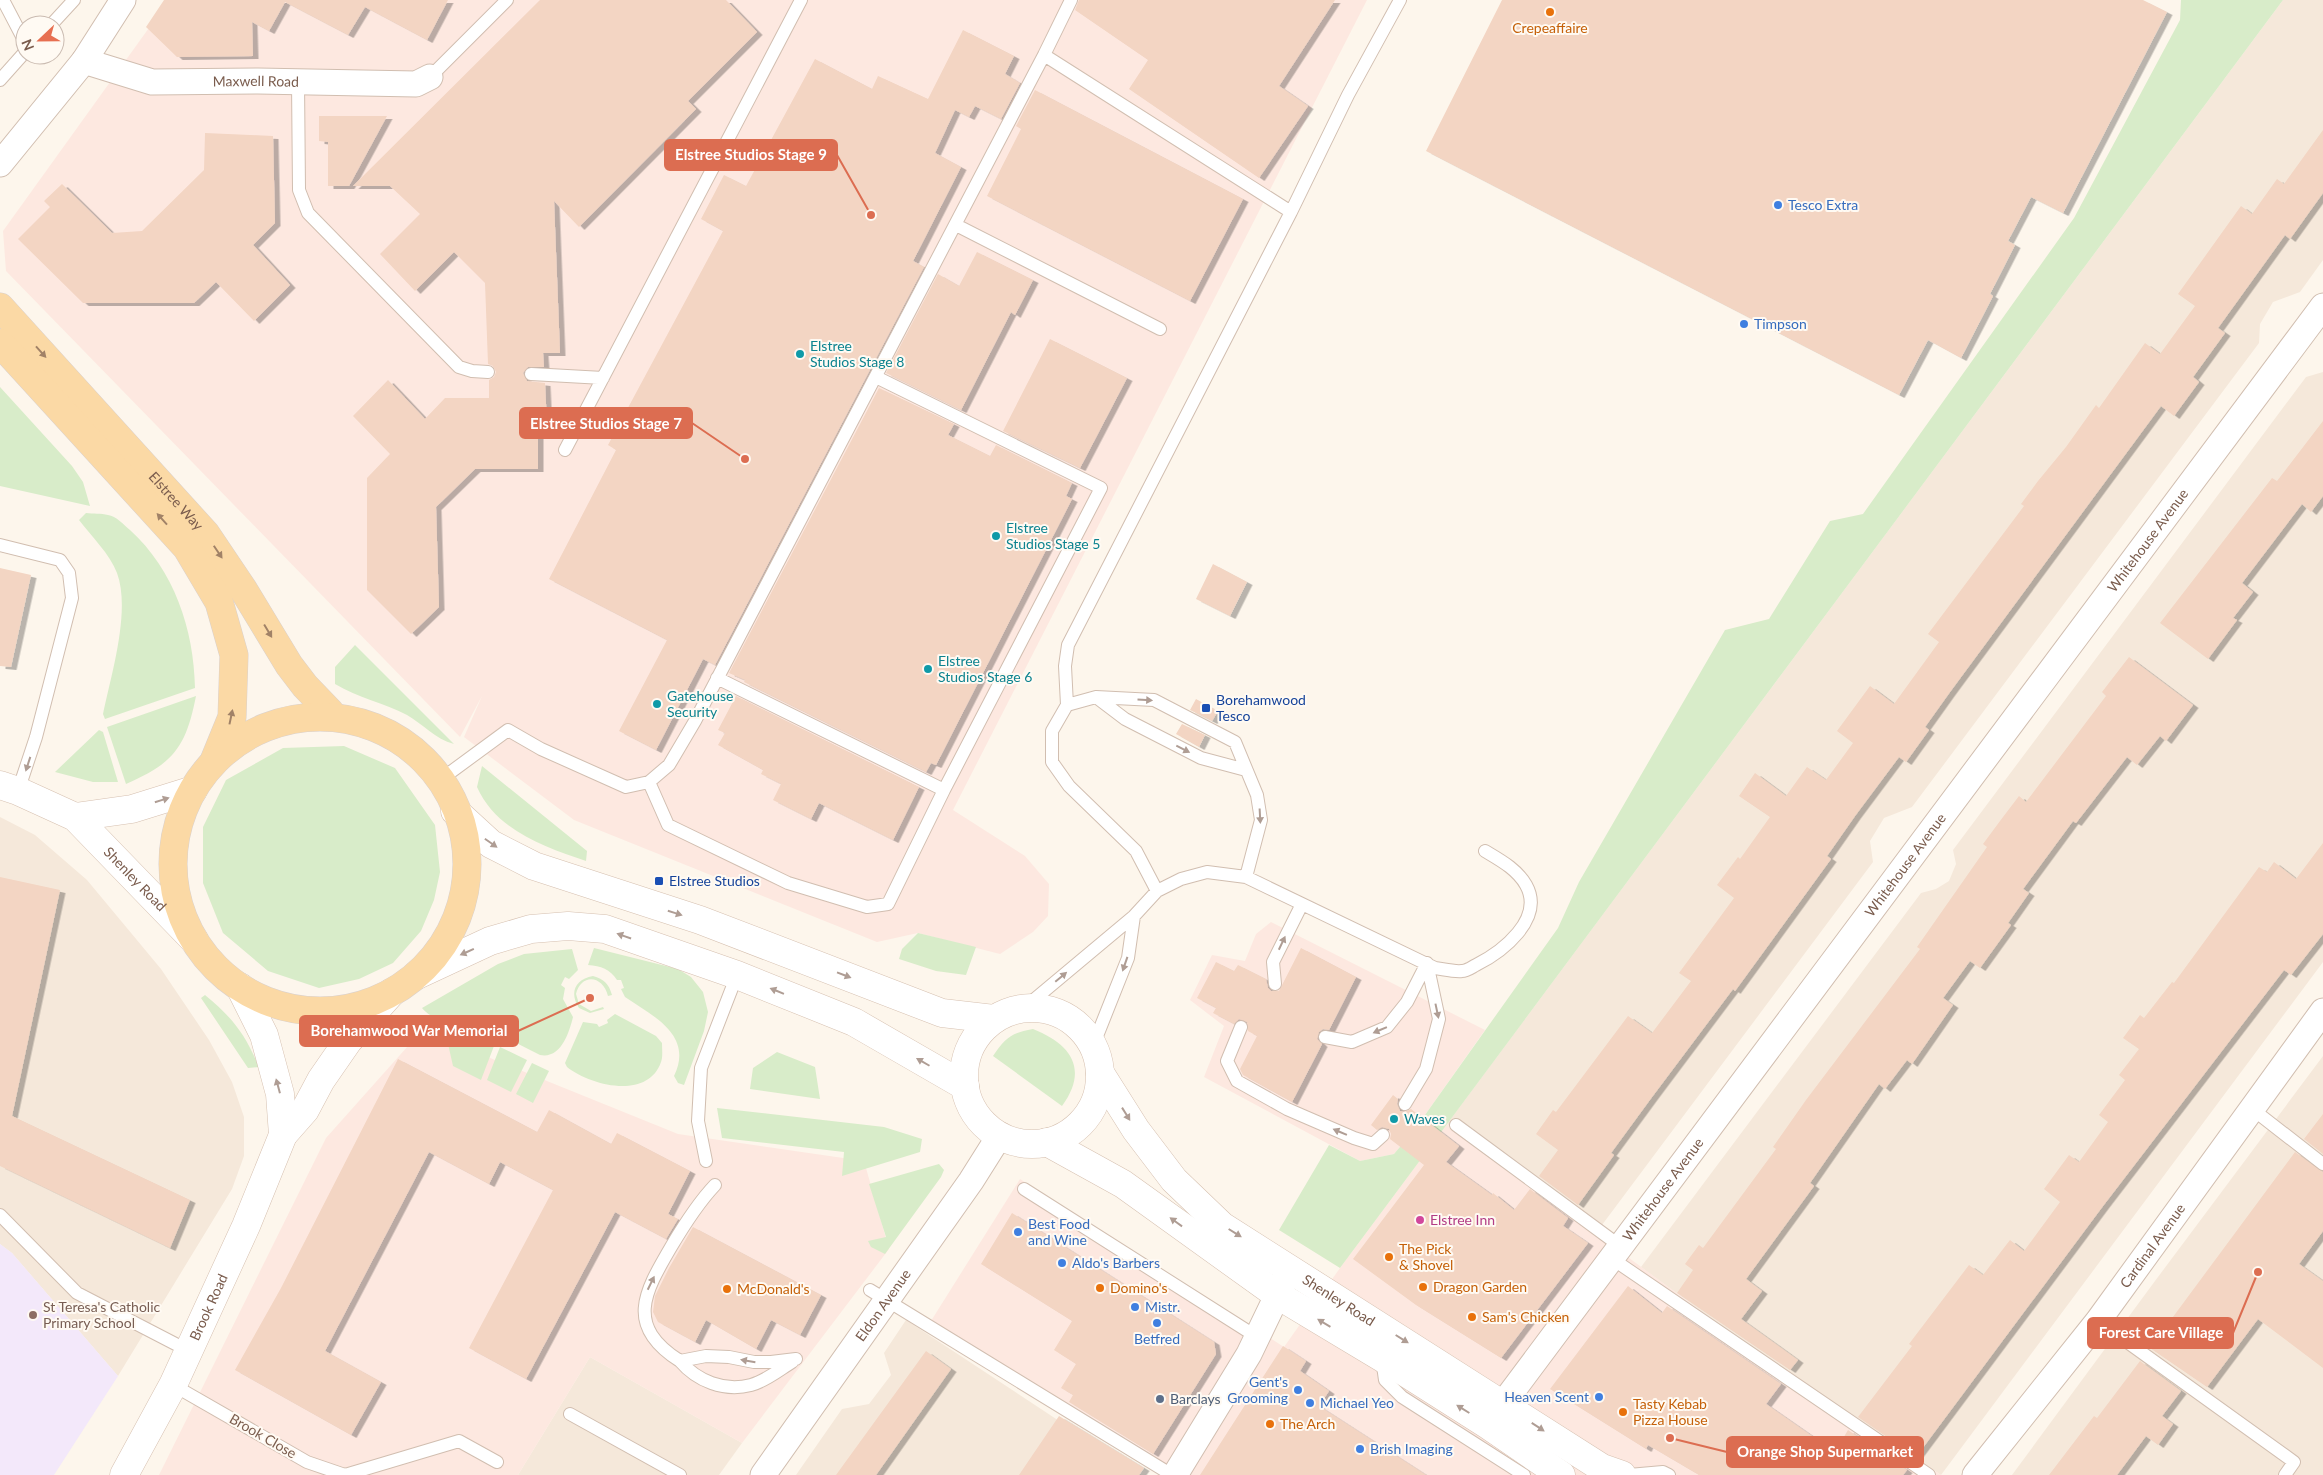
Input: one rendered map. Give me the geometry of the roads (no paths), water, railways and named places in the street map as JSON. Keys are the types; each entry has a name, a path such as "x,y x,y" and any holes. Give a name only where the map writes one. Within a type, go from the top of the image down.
{"main road":[{"name":"Elstree Way","path":"0,307 206,534 243,589 289,665 305,686 330,712"},
{"name":"Elstree Way","path":"0,343 187,548 219,602 234,655 232,717 214,762"},
{"path":"417,975 439,951 455,921 465,885 466,847 455,811 440,780 415,752 386,733 359,720 330,712 278,723 243,739 214,762 193,790 178,827 173,862 178,903 194,940 209,962 240,987 267,1001 306,1010 330,1011 361,1006 391,993 417,975 490,941 531,929 568,926 605,929 737,975 854,1022 965,1086"},
{"name":"Shenley Road","path":"9,788 76,817 194,940"},
{"path":"76,817 132,809 193,790"},
{"path":"455,811 491,844 534,866 700,920 942,1013 994,1019"},
{"name":"Brook Road","path":"240,987 264,1035 280,1094 283,1135"},
{"name":"Brook Road","path":"124,1475 174,1385 246,1226 283,1135 305,1110 321,1080 348,1041 391,993"},
{"path":"1024,1008 1040,1008 1057,1012 1071,1020 1084,1032 1093,1046 1100,1073 1097,1096 1086,1117 1068,1133 1046,1142 1030,1144 1014,1141 1000,1135 976,1115 965,1086 965,1066 971,1046 982,1029 994,1019 1024,1008"},
{"name":"Shenley Road","path":"1100,1073 1136,1130 1174,1180 1222,1226 1291,1269 1495,1414 1561,1475"},
{"name":"Shenley Road","path":"1046,1142 1123,1184 1276,1294 1381,1357 1602,1468 1622,1475"}],"street":[{"path":"0,164 84,60 123,0"},
{"name":"Maxwell Road","path":"84,60 152,82 416,84 430,77"},
{"name":"Whitehouse Avenue","path":"1495,1414 2323,306"},
{"name":"Cardinal Avenue","path":"1975,1475 2098,1321 2323,1011"},
{"name":"Eldon Avenue","path":"763,1475 878,1296 971,1181 1000,1135"},
{"path":"1174,1475 1256,1337 1276,1294 1291,1269"}],"lane":[{"path":"3,0 15,23"},
{"path":"60,15 74,0"},
{"path":"430,77 507,0"},
{"path":"565,450 801,0"},
{"path":"440,780 508,730 541,749 626,787 649,782 669,765 876,377 1071,0"},
{"path":"1157,891 1136,851 1069,786 1052,762 1052,731 1067,705 1066,660 1068,645 1291,212 1348,96 1400,0"},
{"path":"1044,55 1291,212"},
{"path":"0,80 15,63"},
{"path":"298,82 299,190 308,212 459,367 472,371 488,372"},
{"path":"956,224 1160,329"},
{"path":"531,374 604,378"},
{"path":"649,782 668,825 788,883 867,907 888,904 944,790 1101,488 876,377"},
{"path":"0,545 60,560 69,573 72,598 36,737 9,788"},
{"path":"717,678 944,790"},
{"path":"1067,705 1096,697 1154,700 1235,742 1257,795 1261,820 1246,877"},
{"path":"1096,697 1125,719 1201,758 1246,770"},
{"path":"1024,1008 1134,916 1157,891 1181,879 1207,872 1246,877 1435,968 1463,971 1493,956 1520,932 1528,917 1531,900 1527,886 1516,871 1485,851"},
{"path":"1270,981 1273,962 1302,904"},
{"path":"1093,1046 1128,958 1134,916"},
{"path":"1326,1037 1352,1042 1387,1028 1407,1002 1427,963"},
{"path":"1404,1104 1426,1070 1439,1019 1427,963"},
{"path":"706,1161 698,1121 701,1068 737,975"},
{"path":"1241,1027 1227,1061 1237,1081 1286,1109 1354,1138 1373,1144 1383,1135"},
{"path":"2251,1108 2323,1164"},
{"path":"1456,1125 1615,1252 1929,1475"},
{"path":"680,1362 706,1356 762,1362 796,1359 751,1385 732,1387 707,1383 689,1372 680,1362 654,1341 647,1323 644,1306 649,1285 699,1201 715,1185"},
{"path":"1024,1189 1256,1337"},
{"path":"0,1215 77,1294 188,1351"},
{"path":"878,1296 1174,1475"},
{"path":"2098,1321 2294,1462 2285,1475"},
{"path":"1381,1357 1385,1380 1402,1397 1524,1475"},
{"name":"Brook Close","path":"174,1385 307,1462 345,1475 459,1441 497,1462"},
{"path":"570,1414 680,1475"},
{"path":"1629,1475 1663,1472 1669,1475"}],"place":[{"name":"Crepeaffaire","path":"1550,12"},
{"name":"Tesco Extra","path":"1778,205"},
{"name":"Elstree Studios Stage 9","path":"871,215"},
{"name":"Timpson","path":"1744,324"},
{"name":"Elstree Studios Stage 8","path":"800,354"},
{"name":"Elstree Studios Stage 7","path":"745,459"},
{"name":"Elstree Studios Stage 5","path":"996,536"},
{"name":"Elstree Studios Stage 6","path":"928,669"},
{"name":"Gatehouse Security","path":"657,704"},
{"name":"Borehamwood Tesco","path":"1206,708"},
{"name":"Elstree Studios","path":"659,881"},
{"name":"Borehamwood War Memorial","path":"590,998"},
{"name":"Waves","path":"1394,1119"},
{"name":"Elstree Inn","path":"1420,1220"},
{"name":"Best Food and Wine","path":"1018,1232"},
{"name":"The Pick & Shovel","path":"1389,1257"},
{"name":"Aldo's Barbers","path":"1062,1263"},
{"name":"Forest Care Village","path":"2258,1272"},
{"name":"Dragon Garden","path":"1423,1287"},
{"name":"Domino's","path":"1100,1288"},
{"name":"McDonald's","path":"727,1289"},
{"name":"Mistr.","path":"1135,1307"},
{"name":"St Teresa's Catholic Primary School","path":"33,1315"},
{"name":"Sam's Chicken","path":"1472,1317"},
{"name":"Betfred","path":"1157,1323"},
{"name":"Gent's Grooming","path":"1298,1390"},
{"name":"Heaven Scent","path":"1599,1397"},
{"name":"Barclays","path":"1160,1399"},
{"name":"Michael Yeo","path":"1310,1403"},
{"name":"Tasty Kebab Pizza House","path":"1623,1412"},
{"name":"The Arch","path":"1270,1424"},
{"name":"Orange Shop Supermarket","path":"1670,1438"},
{"name":"Brish Imaging","path":"1360,1449"}]}
